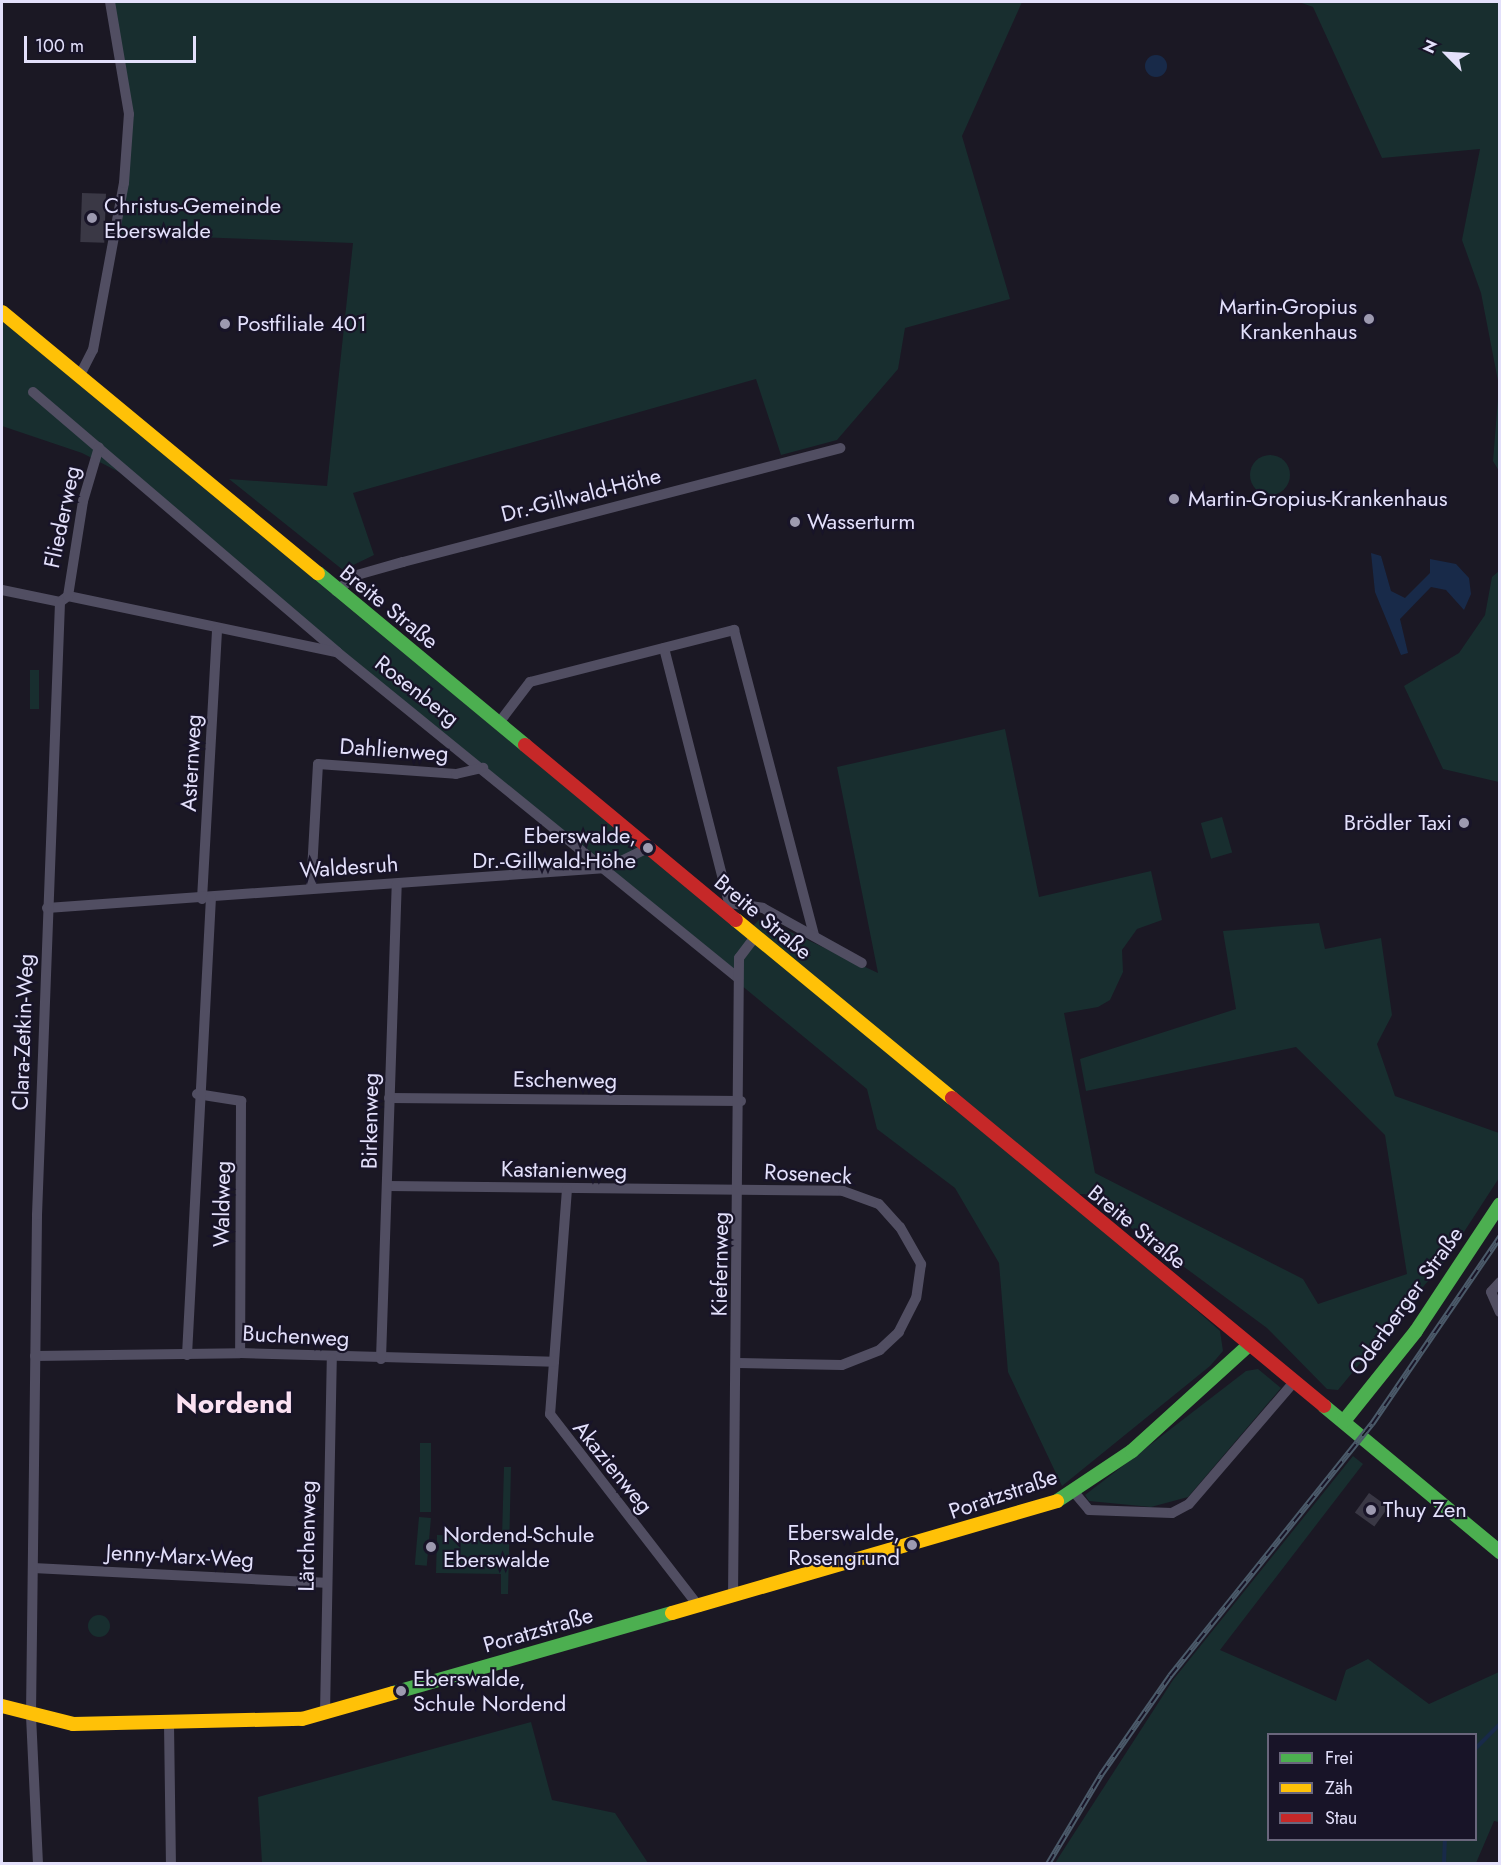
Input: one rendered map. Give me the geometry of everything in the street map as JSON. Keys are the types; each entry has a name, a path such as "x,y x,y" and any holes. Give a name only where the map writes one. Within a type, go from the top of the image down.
{"main road":[{"name":"Breite Straße","path":"2,312 648,848 726,907 756,938 1500,1552"},
{"name":"Oderberger Straße","path":"1344,1421 1416,1331 1500,1204"},
{"name":"Poratzstraße","path":"2,1706 73,1724 281,1721 325,1713 1024,1513 1074,1492 1132,1451 1249,1345"}],"street":[{"path":"79,376 93,350 124,183 129,114 110,2"},
{"path":"33,392 337,652"},
{"name":"Fliederweg","path":"64,599 87,483 99,447"},
{"name":"Dr.-Gillwald-Höhe","path":"336,591 368,572 840,448"},
{"name":"Rosenberg","path":"2,590 64,599 337,652 607,867 738,978"},
{"name":"Clara-Zetkin-Weg","path":"38,1863 31,1715 35,1356 47,908 64,599"},
{"name":"Asternweg","path":"207,899 218,629"},
{"path":"498,724 530,682 734,630 814,935"},
{"path":"664,648 726,907 763,908 862,963"},
{"name":"Dahlienweg","path":"311,889 318,764 456,774 483,768"},
{"name":"Waldesruh","path":"47,908 207,899 607,867 648,848"},
{"name":"Birkenweg","path":"381,1359 397,884"},
{"name":"Waldweg","path":"187,1355 207,899"},
{"name":"Kiefernweg","path":"733,1597 741,1101 738,978 739,958 756,938"},
{"name":"Waldweg","path":"197,1094 241,1101 240,1353"},
{"name":"Eschenweg","path":"389,1098 741,1101"},
{"name":"Kastanienweg","path":"387,1186 740,1191"},
{"name":"Akazienweg","path":"567,1189 554,1362 552,1422 699,1606"},
{"name":"Roseneck","path":"738,1364 842,1365 880,1350 899,1332 916,1298 921,1263 900,1227 879,1204 863,1197 843,1191 740,1191"},
{"path":"1500,1282 1491,1292 1500,1312"},
{"name":"Buchenweg","path":"35,1356 240,1353 323,1354 332,1359 554,1362"},
{"name":"Lärchenweg","path":"325,1713 325,1583 332,1359"},
{"name":"Poratzstraße","path":"1074,1492 1089,1509 1172,1513 1189,1504 1294,1382"},
{"name":"Jenny-Marx-Weg","path":"33,1568 325,1583"},
{"path":"169,1724 171,1863"}],"green space":[{"path":"110,2 1022,2 962,136 1010,299 905,328 898,369 837,440 781,455 756,379 353,493 374,555 343,570 229,479 327,486 353,243 116,234 129,114"},
{"path":"1299,2 1499,2 1499,386 1481,293 1462,240 1480,149 1382,158 1313,7"},
{"path":"2,321 1176,1292 1220,1331 1223,1351 1210,1366 1062,1486 1008,1372 999,1263 955,1188 877,1129 867,1089 119,472 82,453 2,426"},
{"path":"1499,386 1499,471 1493,461"},
{"path":"1270,455 1284,461 1290,475 1284,489 1270,495 1256,489 1250,475 1256,461"},
{"path":"1499,571 1499,782 1443,769 1404,686 1459,653 1485,615 1492,577"},
{"path":"30,670 39,670 39,709 30,709"},
{"path":"1005,729 1039,897 1151,871 1162,920 1137,929 1122,950 1123,972 1110,1000 1098,1007 1064,1013 1095,1173 1303,1279 1318,1304 1407,1274 1385,1135 1296,1047 1086,1091 1080,1059 1236,1009 1223,931 1319,923 1325,949 1381,938 1392,1015 1377,1044 1395,1096 1499,1133 1499,1178 1447,1258 1338,1390 1327,1389 1267,1328 1085,1194 1074,1194 753,926 761,918 878,973 837,767"},
{"path":"1222,817 1232,853 1211,859 1201,823"},
{"path":"1258,1369 1281,1388 1188,1497 1151,1507 1089,1501 1085,1495 1246,1371"},
{"path":"420,1443 431,1443 431,1512 420,1512"},
{"path":"1353,1456 1363,1464 1220,1650 1336,1701 1346,1670 1368,1659 1429,1704 1499,1672 1499,1822 1494,1821 1476,1863 1055,1863 1173,1680"},
{"path":"504,1467 511,1467 508,1594 501,1594 501,1574 436,1573 437,1535 502,1537"},
{"path":"419,1517 431,1518 427,1566 415,1565"},
{"path":"99,1615 107,1618 110,1626 107,1634 99,1637 91,1634 88,1626 91,1618"},
{"path":"531,1722 552,1800 615,1813 648,1863 262,1863 258,1797"}],"water":[{"path":"1156,55 1164,58 1167,66 1164,74 1156,77 1148,74 1145,66 1148,58"},
{"path":"1371,553 1381,556 1391,591 1405,598 1430,573 1430,559 1456,564 1469,578 1471,594 1464,610 1446,590 1431,587 1400,619 1408,653 1401,655 1375,592"}],"building":[{"name":"Christus-Gemeinde Eberswalde","path":"82,193 106,194 104,243 80,242"},
{"name":"Thuy Zen","path":"1369,1493 1388,1507 1374,1527 1355,1512"}],"waterway":[{"path":"1477,1747 1500,1724"},
{"path":"1444,1864 1445,1841"}],"railway":[{"path":"1048,1864 1101,1775 1170,1676 1372,1424 1500,1237"}],"traffic: fast":[{"path":"318,573 525,745"},
{"path":"1344,1421 1416,1331 1500,1204"},
{"path":"1057,1501 1132,1451 1249,1345"},
{"path":"1324,1406 1500,1552"},
{"path":"393,1693 672,1613"}],"traffic: slow":[{"path":"2,312 318,573"},
{"path":"736,920 952,1098"},
{"path":"672,1613 1057,1501"},
{"path":"2,1706 73,1724 302,1719 393,1693"}],"traffic: jam":[{"path":"525,745 736,920"},
{"path":"952,1098 1324,1406"}],"place":[{"name":"Christus-Gemeinde Eberswalde","path":"92,218"},
{"name":"Martin-Gropius Krankenhaus","path":"1369,319"},
{"name":"Postfiliale 401","path":"225,324"},
{"name":"Martin-Gropius-Krankenhaus","path":"1174,499"},
{"name":"Wasserturm","path":"795,522"},
{"name":"Brödler Taxi","path":"1464,823"},
{"name":"Eberswalde, Dr.-Gillwald-Höhe","path":"648,848"},
{"name":"Thuy Zen","path":"1371,1510"},
{"name":"Eberswalde, Rosengrund","path":"912,1545"},
{"name":"Nordend-Schule Eberswalde","path":"431,1547"},
{"name":"Eberswalde, Schule Nordend","path":"401,1691"}],"district":[{"name":"Nordend","path":"234,1404"}]}
